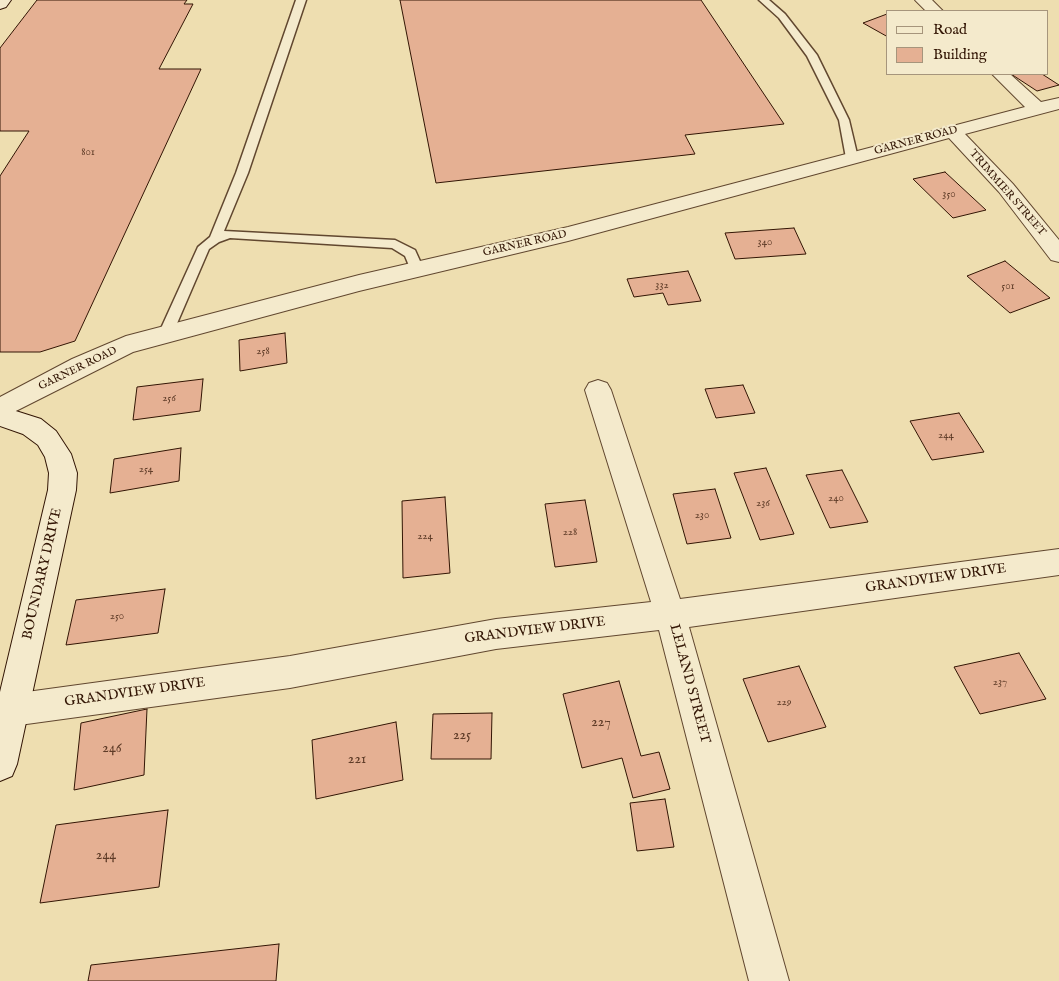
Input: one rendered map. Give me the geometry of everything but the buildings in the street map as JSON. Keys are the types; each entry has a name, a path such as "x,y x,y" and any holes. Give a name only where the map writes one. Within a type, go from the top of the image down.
{"street":[{"path":"0,4 3,0"},
{"path":"923,0 934,10"},
{"path":"1001,75 1038,109"},
{"name":"GARNER ROAD","path":"0,409 126,345 417,270 568,234 1059,103"},
{"name":"TRIMMIER STREET","path":"953,132 1006,188 1059,255"},
{"name":"LELAND STREET","path":"598,390 670,615 769,981"},
{"name":"BOUNDARY DRIVE","path":"0,416 32,426 47,438 58,454 63,473 62,490 0,764"},
{"name":"GRANDVIEW DRIVE","path":"12,710 290,672 496,634 670,615 1059,562"}],"lane":[{"path":"215,239 242,173 301,0"},
{"path":"764,0 782,16 812,55 844,120 852,158"},
{"path":"165,335 204,247 215,239 229,234 395,244 410,253 417,270"}]}
